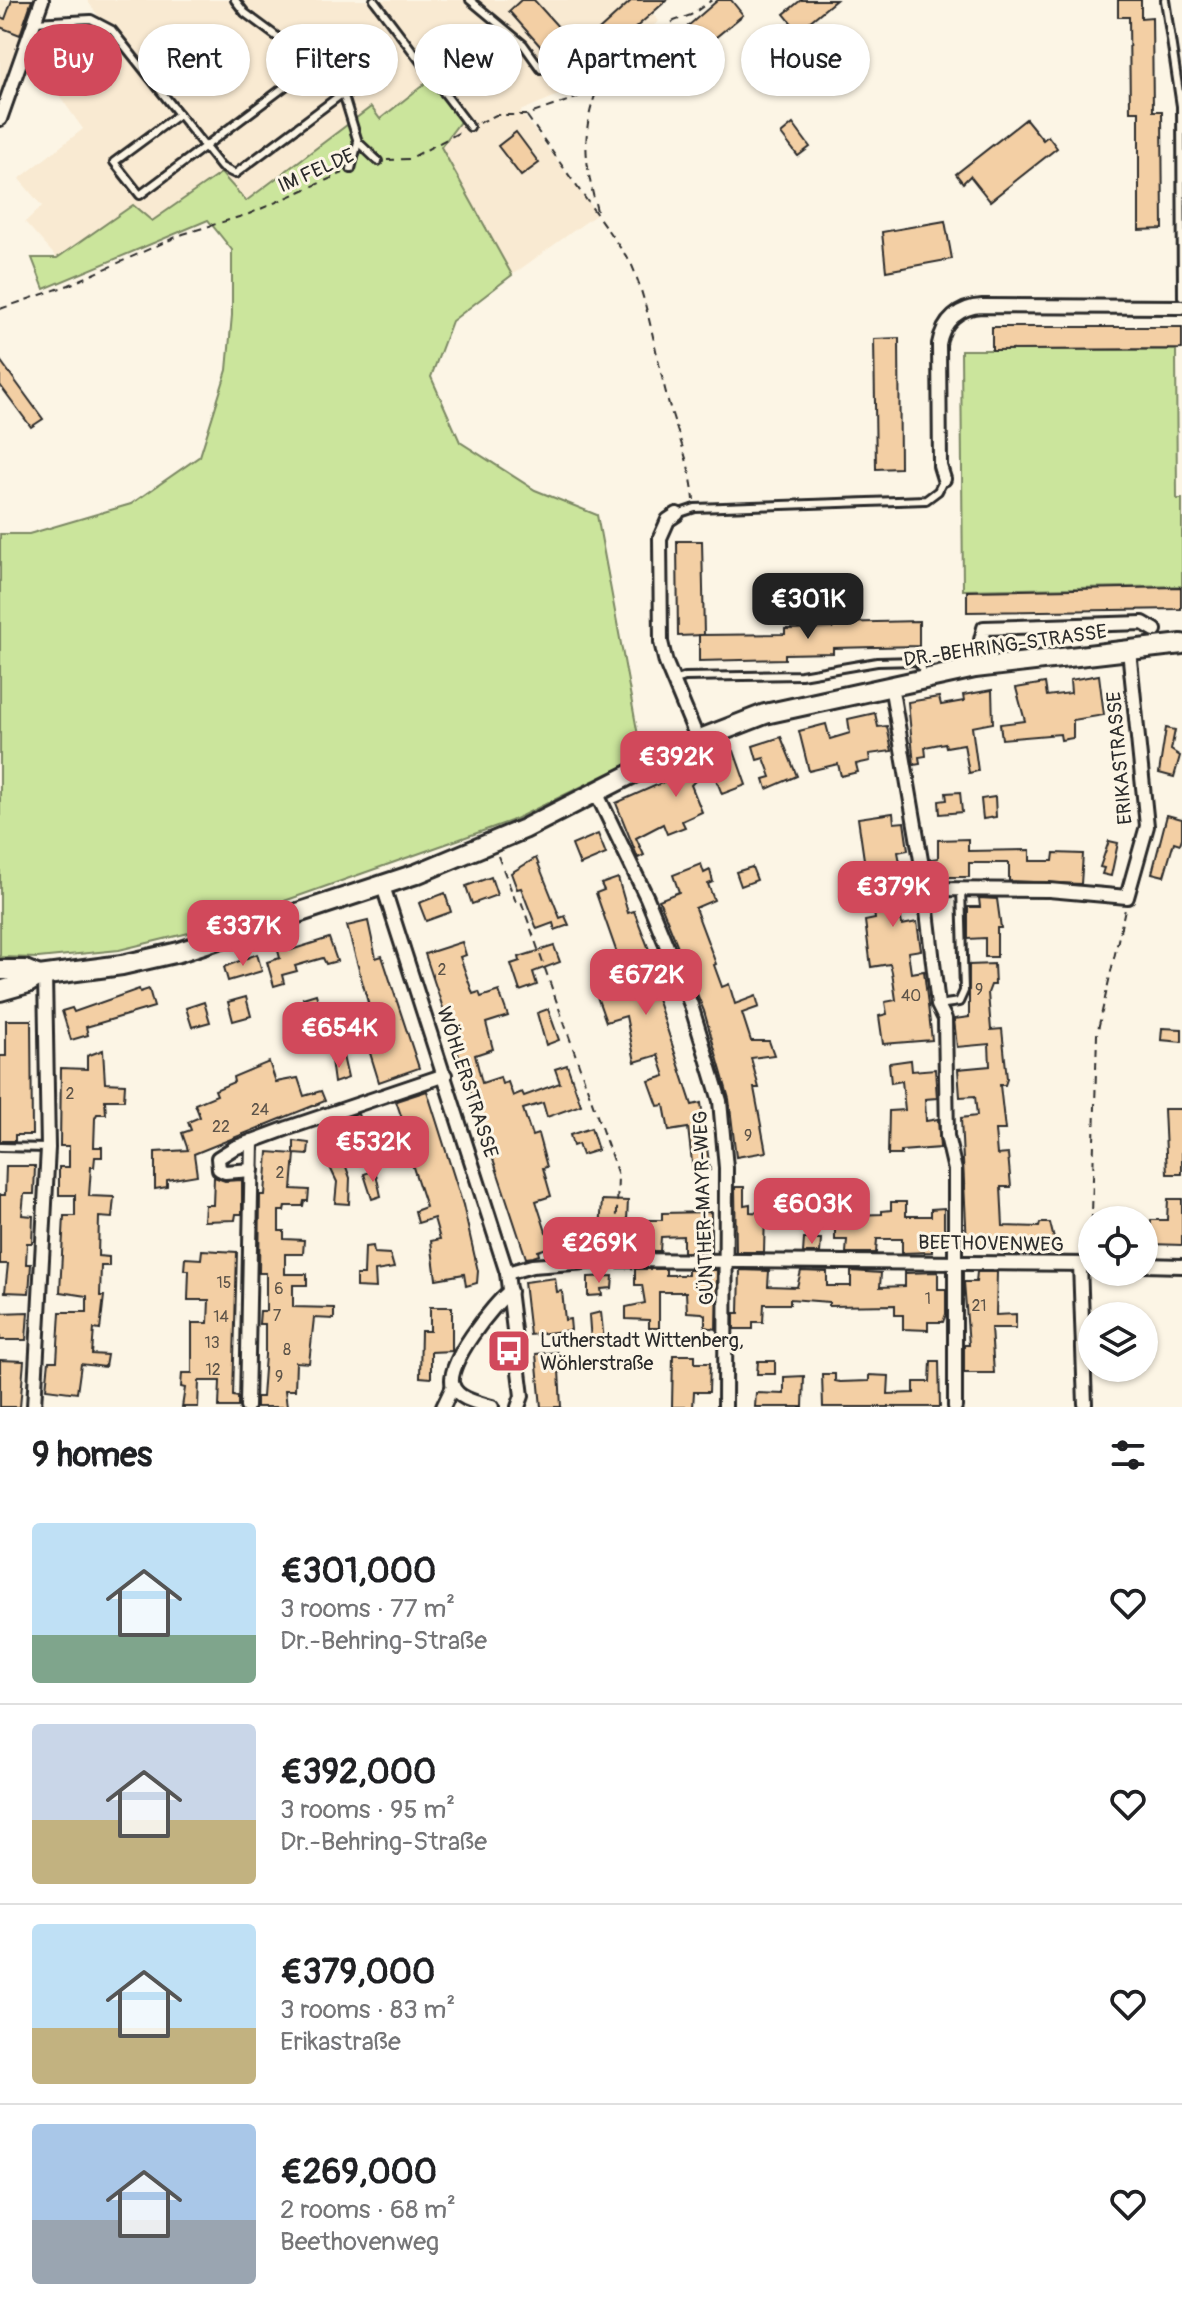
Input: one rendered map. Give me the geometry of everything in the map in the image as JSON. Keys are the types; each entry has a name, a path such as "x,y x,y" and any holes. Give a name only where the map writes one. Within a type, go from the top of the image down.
{"street":[{"path":"0,119 42,0"},
{"path":"944,479 940,466 939,344 943,330 958,312 974,307 1182,307"},
{"path":"677,514 663,527 659,549 661,642 673,681 698,740"},
{"path":"981,640 984,628 1143,623 1152,625 1156,638"},
{"name":"DR.-BEHRING-STRASSE","path":"0,991 28,983 42,975 122,965 179,952 383,886 493,843 698,740 788,707 1018,662 1129,650 1156,638 1182,644"},
{"name":"ERIKASTRASSE","path":"1127,897 1147,826 1129,650"},
{"path":"891,685 924,889 938,1005 945,1019 947,1136 955,1170 955,1407"},
{"name":"GÜNTHER-MAYR-WEG","path":"596,792 653,912 691,1005 715,1078 724,1129 727,1261 725,1407"},
{"name":"WÖHLERSTRASSE","path":"383,886 507,1273 522,1396 518,1407"},
{"path":"924,889 961,888 1127,897"},
{"path":"0,970 25,970 42,975 48,1148 34,1407"},
{"path":"252,1170 225,1172 217,1164 224,1152 252,1141 445,1075"},
{"path":"247,1407 252,1141"},
{"name":"BEETHOVENWEG","path":"507,1273 532,1266 615,1260 1078,1264"},
{"path":"1158,1265 1182,1266"},
{"path":"1085,1404 1088,1286"},
{"path":"443,1407 453,1386 452,1369 456,1360 499,1299 510,1291"},
{"path":"453,1386 465,1398 492,1407"}],"lane":[{"path":"235,0 245,13 266,28"},
{"path":"374,0 470,127"},
{"path":"470,0 523,44 538,65"},
{"path":"1165,0 1181,106 1182,297"},
{"path":"34,22 91,19 112,30 221,167 235,174 339,96"},
{"path":"179,114 114,162 140,195 273,96"},
{"path":"344,96 358,142 378,161"},
{"path":"351,169 358,142"},
{"path":"677,514 695,508 926,500 938,491 944,479"},
{"path":"673,681 685,677 801,675 854,663 912,661 922,668 924,678"},
{"path":"938,1005 959,1002 964,991 961,888"},
{"path":"0,1147 48,1148"}],"path":[{"name":"IM FELDE","path":"670,24 691,15 712,0"},
{"name":"IM FELDE","path":"378,161 409,159 496,115 527,115 579,96"},
{"path":"594,96 584,154 597,214"},
{"path":"527,115 631,263 640,284 668,398 692,476 695,508"},
{"name":"IM FELDE","path":"0,309 69,285 183,234 249,214 351,169"},
{"path":"493,843 516,902 521,901 618,1175 615,1260"},
{"path":"1090,1206 1097,1034 1127,897"}],"shaded area":[{"path":"0,0 37,0 29,24 24,24 24,37 0,106"},
{"path":"87,0 642,0 659,21 655,24 538,24 538,96 556,96 520,111 597,214 512,275 441,147 379,120 370,108 245,201 221,173 152,222 132,205 57,258 25,222 42,206 19,179 83,129 60,96 122,96 122,24 104,24"}],"green space":[{"path":"414,92 414,96 440,96 462,119 441,147 512,275 452,321 431,377 460,442 535,490 597,515 642,757 511,821 205,929 119,950 38,958 0,957 0,534 29,534 131,504 200,456 227,370 232,315 232,250 208,220 44,289 32,258 57,258 133,205 152,221 221,173 246,201 371,107 380,119"},
{"path":"961,350 1176,350 1177,499 1182,499 1182,586 963,590"}],"building":[{"path":"12,0 32,0 20,35 0,27 0,17 5,19"},
{"path":"521,0 534,0 556,24 538,24 538,44 509,11"},
{"path":"632,0 667,0 640,24 606,24"},
{"path":"718,0 731,0 743,15 725,30 725,24 690,24"},
{"path":"801,0 836,0 807,24 792,24 784,14"},
{"path":"1118,0 1141,0 1141,18 1152,17 1153,111 1162,111 1163,229 1139,230 1139,111 1130,111 1129,17 1118,17"},
{"path":"1026,119 1043,140 1048,136 1057,148 990,201 970,176 963,183 956,174"},
{"path":"793,124 810,147 798,156 781,134"},
{"path":"516,132 539,163 521,176 498,146"},
{"path":"945,221 952,259 886,271 882,232"},
{"path":"992,327 1182,327 1182,349 992,350"},
{"path":"899,338 900,468 876,469 874,339"},
{"path":"0,360 43,419 31,427 0,385"},
{"path":"677,541 702,541 704,635 678,636"},
{"path":"1181,587 1181,609 967,612 967,591"},
{"path":"919,621 919,646 833,648 833,653 785,654 785,659 699,661 699,635 785,634 785,629 833,628 833,623"},
{"path":"1099,675 1104,715 1073,720 1073,738 1061,740 1060,734 1002,739 1000,724 1025,721 1016,688 1045,683 1047,696 1071,693 1070,680"},
{"path":"992,690 993,723 972,727 978,771 969,773 964,744 946,747 945,743 925,747 926,756 919,757 920,764 914,765 908,702 939,697 941,705 964,701 963,695"},
{"path":"875,713 878,727 887,726 892,751 869,754 870,761 856,764 858,772 841,776 838,764 809,771 799,731 826,724 830,739 850,733 848,719"},
{"path":"1166,728 1175,730 1171,750 1180,756 1174,777 1159,773"},
{"path":"781,737 797,776 767,789 764,779 771,777 764,758 757,760 753,746"},
{"path":"734,751 746,785 722,794 714,774 695,781 691,785 702,812 682,821 685,827 667,834 663,824 636,838 644,855 638,858 616,803"},
{"path":"960,792 962,812 940,814 939,801 947,800 946,793"},
{"path":"995,797 996,817 983,819 981,799"},
{"path":"893,813 894,823 904,822 908,850 898,852 902,873 910,872 914,899 898,901 902,925 917,922 921,950 908,952 911,973 924,971 932,1040 883,1044 879,1016 887,1014 885,1002 896,1000 892,972 890,964 871,967 865,921 875,919 872,897 864,899 855,874 866,873 858,818"},
{"path":"1167,815 1182,819 1182,838 1180,844 1174,842 1164,876 1152,873"},
{"path":"598,834 606,854 580,865 572,845"},
{"path":"968,839 968,851 1030,850 1030,861 1053,861 1054,853 1083,854 1081,884 1009,881 1009,863 969,863 969,877 932,877 931,859 938,858 938,840"},
{"path":"1109,841 1118,843 1111,876 1102,874 1104,868 1100,867"},
{"path":"536,858 560,918 565,916 569,925 555,930 553,923 537,929 521,888 517,889 511,873"},
{"path":"701,864 704,873 710,870 713,882 708,884 714,900 695,908 722,987 729,984 735,1004 756,996 759,1007 742,1013 751,1041 769,1041 774,1055 751,1058 759,1088 754,1088 766,1152 736,1157 729,1099 704,1011 659,900 679,892 673,875"},
{"path":"752,867 757,880 741,886 736,872"},
{"path":"491,877 497,895 472,904 466,886"},
{"path":"618,878 628,913 634,911 662,983 653,986 692,1105 701,1103 710,1170 693,1171 688,1128 669,1131 664,1105 658,1106 649,1081 665,1076 658,1055 635,1062 626,1016 606,1022 593,985 610,979 604,965 619,959 596,893 604,890 601,884"},
{"path":"445,893 451,912 426,921 419,903"},
{"path":"979,898 997,899 1001,928 997,928 997,957 985,957 985,938 968,939 968,907 980,907"},
{"path":"368,921 376,958 382,956 419,1068 379,1082 370,1053 366,1047 358,1050 350,1020 370,1010 347,926"},
{"path":"329,938 337,961 326,964 323,958 295,966 297,971 282,975 284,983 274,986 267,962 280,958 277,947 289,943 291,950"},
{"path":"462,942 466,955 460,957 473,994 479,992 481,997 499,991 508,1016 486,1023 493,1049 475,1055 482,1083 500,1077 502,1084 508,1082 513,1096 522,1092 524,1096 560,1083 555,1069 567,1065 581,1105 547,1117 543,1103 523,1109 532,1136 538,1134 547,1167 543,1168 551,1196 536,1201 546,1232 558,1228 559,1234 575,1229 578,1238 538,1251 539,1255 533,1257 526,1258 425,954"},
{"path":"554,946 560,962 533,972 537,985 520,991 511,964 520,961 519,957"},
{"path":"257,954 262,971 228,981 224,967"},
{"path":"994,964 995,985 991,985 988,993 991,1030 1002,1029 1007,1079 1005,1085 1000,1085 1005,1130 995,1130 997,1155 1008,1154 1011,1187 1001,1187 1003,1226 1039,1227 1040,1223 1050,1223 1055,1243 1039,1243 1039,1247 967,1245 961,1118 977,1116 975,1096 960,1097 958,1069 990,1066 989,1044 957,1047 954,1019 969,1017 969,965"},
{"path":"139,989 140,992 149,989 154,1007 86,1027 88,1035 71,1040 62,1011 72,1008 74,1012"},
{"path":"316,994 323,1018 310,1022 303,998"},
{"path":"246,997 251,1016 233,1021 228,1002"},
{"path":"204,1002 210,1022 192,1027 186,1008"},
{"path":"548,1009 559,1040 546,1045 537,1013"},
{"path":"6,1020 31,1020 32,1135 15,1135 15,1141 0,1141 0,1056 6,1056"},
{"path":"1162,1028 1182,1029 1182,1042 1161,1040"},
{"path":"103,1050 105,1083 125,1084 124,1100 105,1100 106,1114 97,1114 95,1118 94,1147 102,1147 102,1157 95,1157 94,1167 91,1167 89,1196 114,1197 112,1218 99,1217 98,1256 109,1257 109,1266 101,1266 100,1296 104,1296 100,1330 94,1329 92,1354 107,1355 105,1367 81,1364 77,1393 46,1389 49,1361 57,1361 60,1312 87,1312 87,1296 60,1292 64,1216 75,1216 75,1195 59,1195 59,1167 69,1167 69,1146 60,1146 61,1068 87,1069 87,1056"},
{"path":"343,1056 348,1078 334,1083 331,1060"},
{"path":"911,1060 912,1071 935,1069 937,1098 925,1099 926,1121 938,1119 940,1148 888,1155 889,1111 905,1110 902,1081 891,1083 889,1063"},
{"path":"269,1062 276,1082 298,1078 304,1096 321,1091 325,1101 194,1154 197,1175 167,1180 167,1187 155,1189 155,1152 188,1150 182,1133 191,1130 188,1122 200,1117 195,1104 217,1095 215,1090 234,1082 233,1077"},
{"path":"427,1091 463,1205 478,1271 477,1283 466,1286 464,1274 436,1279 431,1241 440,1239 434,1218 418,1223 415,1211 426,1207 411,1161 416,1159 396,1101"},
{"path":"1164,1109 1182,1109 1182,1174 1167,1174"},
{"path":"358,1114 371,1149 357,1154 348,1124 343,1125 341,1120"},
{"path":"591,1128 598,1150 582,1155 578,1144 573,1146 570,1135"},
{"path":"294,1141 309,1143 308,1155 295,1154 292,1189 309,1190 308,1201 304,1201 303,1206 285,1206 284,1211 279,1211 279,1231 284,1231 284,1239 304,1240 303,1254 285,1254 285,1274 307,1274 307,1285 293,1285 293,1307 334,1308 334,1319 314,1318 309,1363 296,1362 295,1390 285,1390 287,1407 256,1407 256,1397 262,1397 265,1355 265,1324 259,1324 260,1311 266,1311 266,1273 259,1273 260,1195 265,1195 268,1152 294,1154"},
{"path":"341,1153 350,1178 349,1204 335,1203 337,1182 326,1159"},
{"path":"6,1166 35,1166 34,1194 24,1194 22,1215 33,1216 32,1243 27,1243 26,1264 31,1264 29,1293 5,1292 8,1264 0,1264 0,1195 5,1195"},
{"path":"375,1170 381,1196 372,1199 364,1174"},
{"path":"214,1177 225,1181 242,1180 242,1214 236,1214 235,1220 204,1221 205,1205 213,1205"},
{"path":"735,1187 744,1187 744,1205 750,1204 750,1212 765,1213 764,1252 736,1252"},
{"path":"1168,1199 1182,1199 1182,1245 1158,1244 1158,1220 1167,1220"},
{"path":"602,1200 628,1201 627,1220 662,1220 662,1213 711,1212 711,1252 683,1252 683,1236 661,1237 660,1251 630,1251 630,1233 600,1230"},
{"path":"891,1202 906,1202 906,1216 931,1216 931,1209 944,1208 944,1240 932,1239 932,1252 902,1253 902,1239 877,1239 876,1253 846,1253 847,1240 835,1240 835,1220 852,1220 853,1215 882,1214 882,1211 891,1210"},
{"path":"804,1239 821,1239 820,1253 803,1253"},
{"path":"373,1246 374,1253 390,1254 394,1268 375,1271 376,1288 356,1287 356,1275 364,1275 365,1247"},
{"path":"202,1250 237,1252 233,1396 238,1397 238,1407 219,1407 220,1381 199,1381 198,1407 182,1407 185,1388 181,1387 182,1373 192,1373 192,1323 208,1323 209,1300 188,1300 189,1270 184,1270 185,1258 201,1259"},
{"path":"635,1269 666,1269 666,1275 688,1275 688,1270 717,1270 716,1329 705,1327 705,1315 702,1313 687,1312 686,1292 659,1292 659,1328 649,1328 649,1320 626,1319 626,1307 645,1303 642,1285 635,1285"},
{"path":"740,1270 769,1271 768,1286 797,1287 801,1271 827,1272 827,1286 851,1286 851,1271 881,1273 880,1287 905,1286 905,1273 938,1272 938,1289 946,1289 946,1314 943,1322 928,1322 928,1330 903,1329 903,1315 895,1315 895,1305 829,1306 829,1302 790,1299 790,1304 764,1304 763,1322 753,1322 753,1329 734,1329 734,1313 739,1313"},
{"path":"977,1272 997,1272 996,1315 1016,1314 1016,1328 991,1328 994,1373 964,1373 964,1345 969,1345 964,1282 976,1282"},
{"path":"613,1276 612,1288 601,1289 602,1295 588,1296 588,1277"},
{"path":"555,1278 557,1292 562,1291 565,1320 570,1319 571,1330 530,1335 524,1282"},
{"path":"430,1307 452,1307 452,1351 431,1352 431,1378 420,1377 421,1331 430,1331"},
{"path":"28,1312 26,1340 0,1340 0,1313"},
{"path":"601,1312 604,1341 591,1342 589,1315"},
{"path":"558,1352 561,1407 541,1407 536,1354"},
{"path":"673,1355 695,1355 695,1363 710,1363 709,1392 694,1392 693,1407 672,1407"},
{"path":"0,1360 24,1361 20,1407 0,1407"},
{"path":"758,1361 775,1361 775,1374 757,1374"},
{"path":"931,1361 939,1361 940,1407 823,1407 822,1374 835,1374 835,1381 840,1382 869,1381 869,1375 889,1376 888,1394 914,1393 914,1382 930,1382"},
{"path":"804,1376 803,1407 755,1407 756,1393 784,1394 784,1377"}],"place":[{"name":"Lutherstadt Wittenberg, Wöhlerstraße","path":"509,1351"}]}
